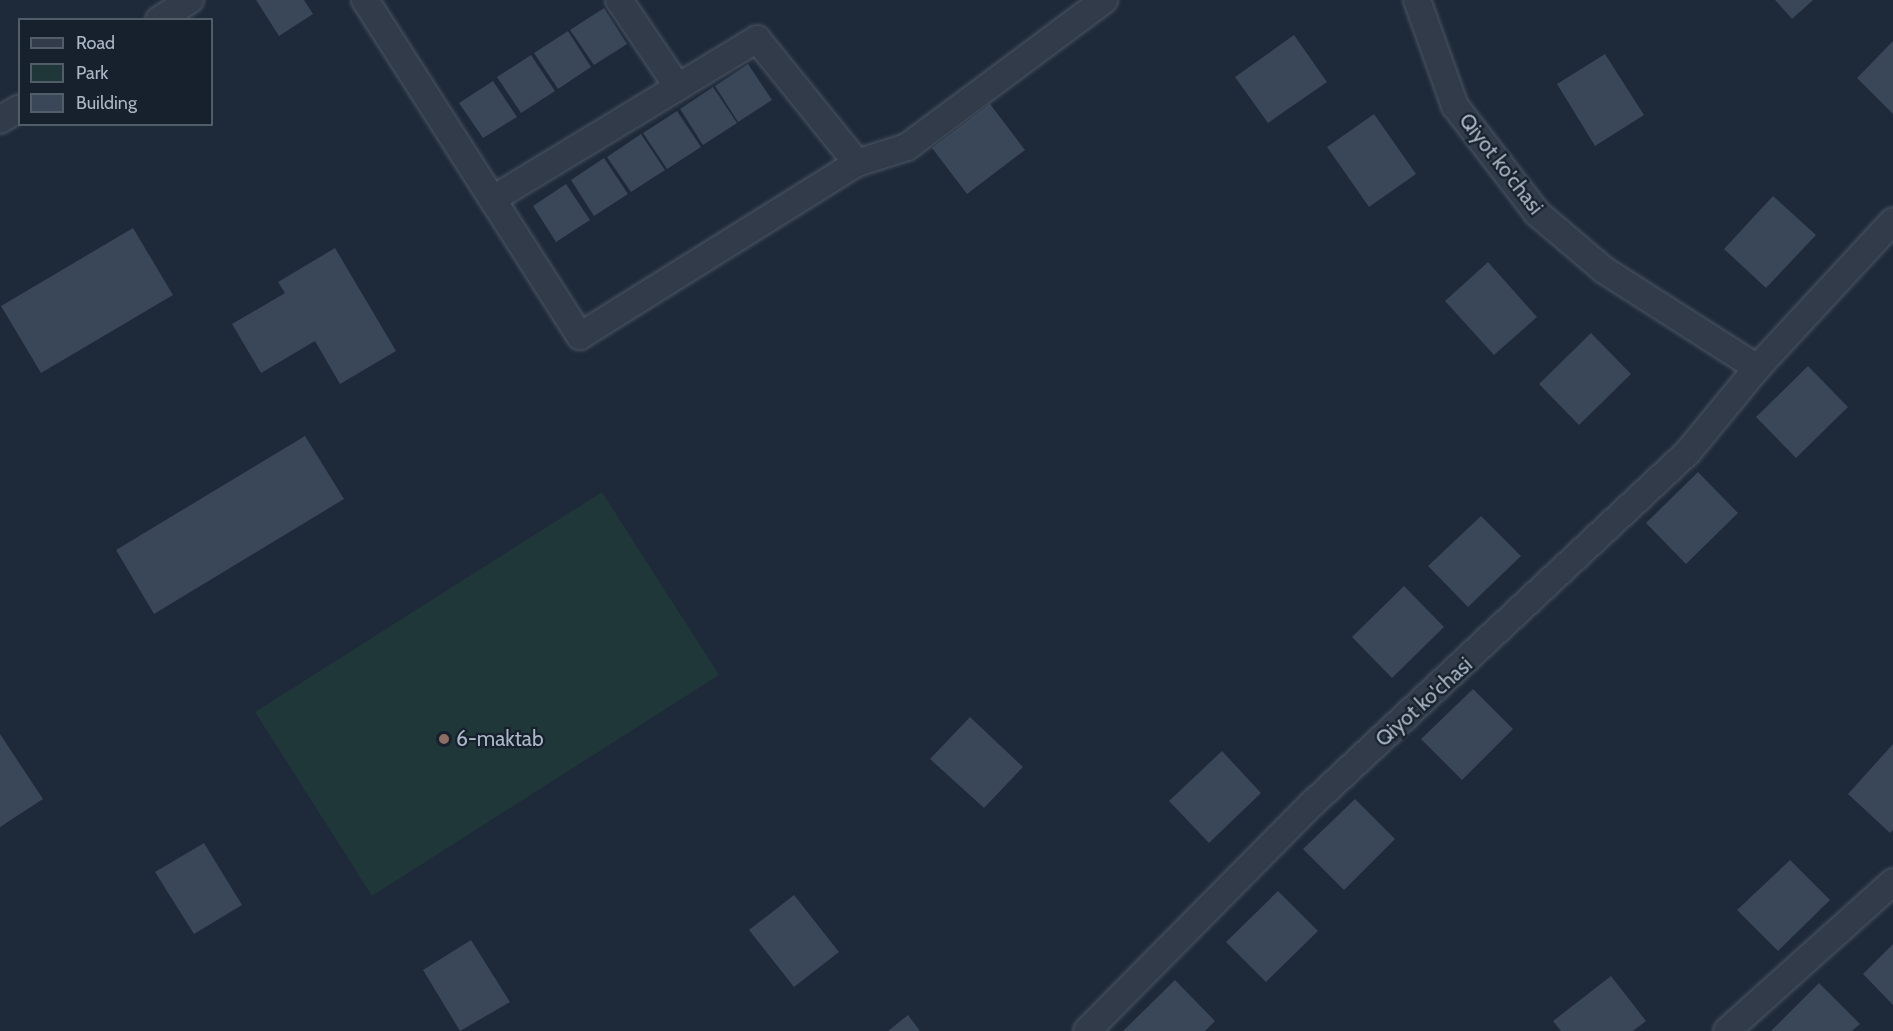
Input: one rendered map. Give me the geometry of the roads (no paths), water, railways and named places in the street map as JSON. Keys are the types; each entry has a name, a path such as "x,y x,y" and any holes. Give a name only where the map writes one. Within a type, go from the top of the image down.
{"street":[{"path":"162,18 190,0"},
{"path":"365,0 580,336 857,163 907,147 1104,0"},
{"path":"619,0 678,87"},
{"name":"Qiyot ko'chasi","path":"1417,0 1455,106 1537,213 1604,270 1757,368"},
{"path":"493,199 757,39 857,163"},
{"path":"0,120 18,109"},
{"name":"Qiyot ko'chasi","path":"1086,1031 1314,802 1688,452 1757,368 1893,221"},
{"path":"1727,1031 1893,882"}],"place":[{"name":"6-maktab","path":"444,739"}]}
